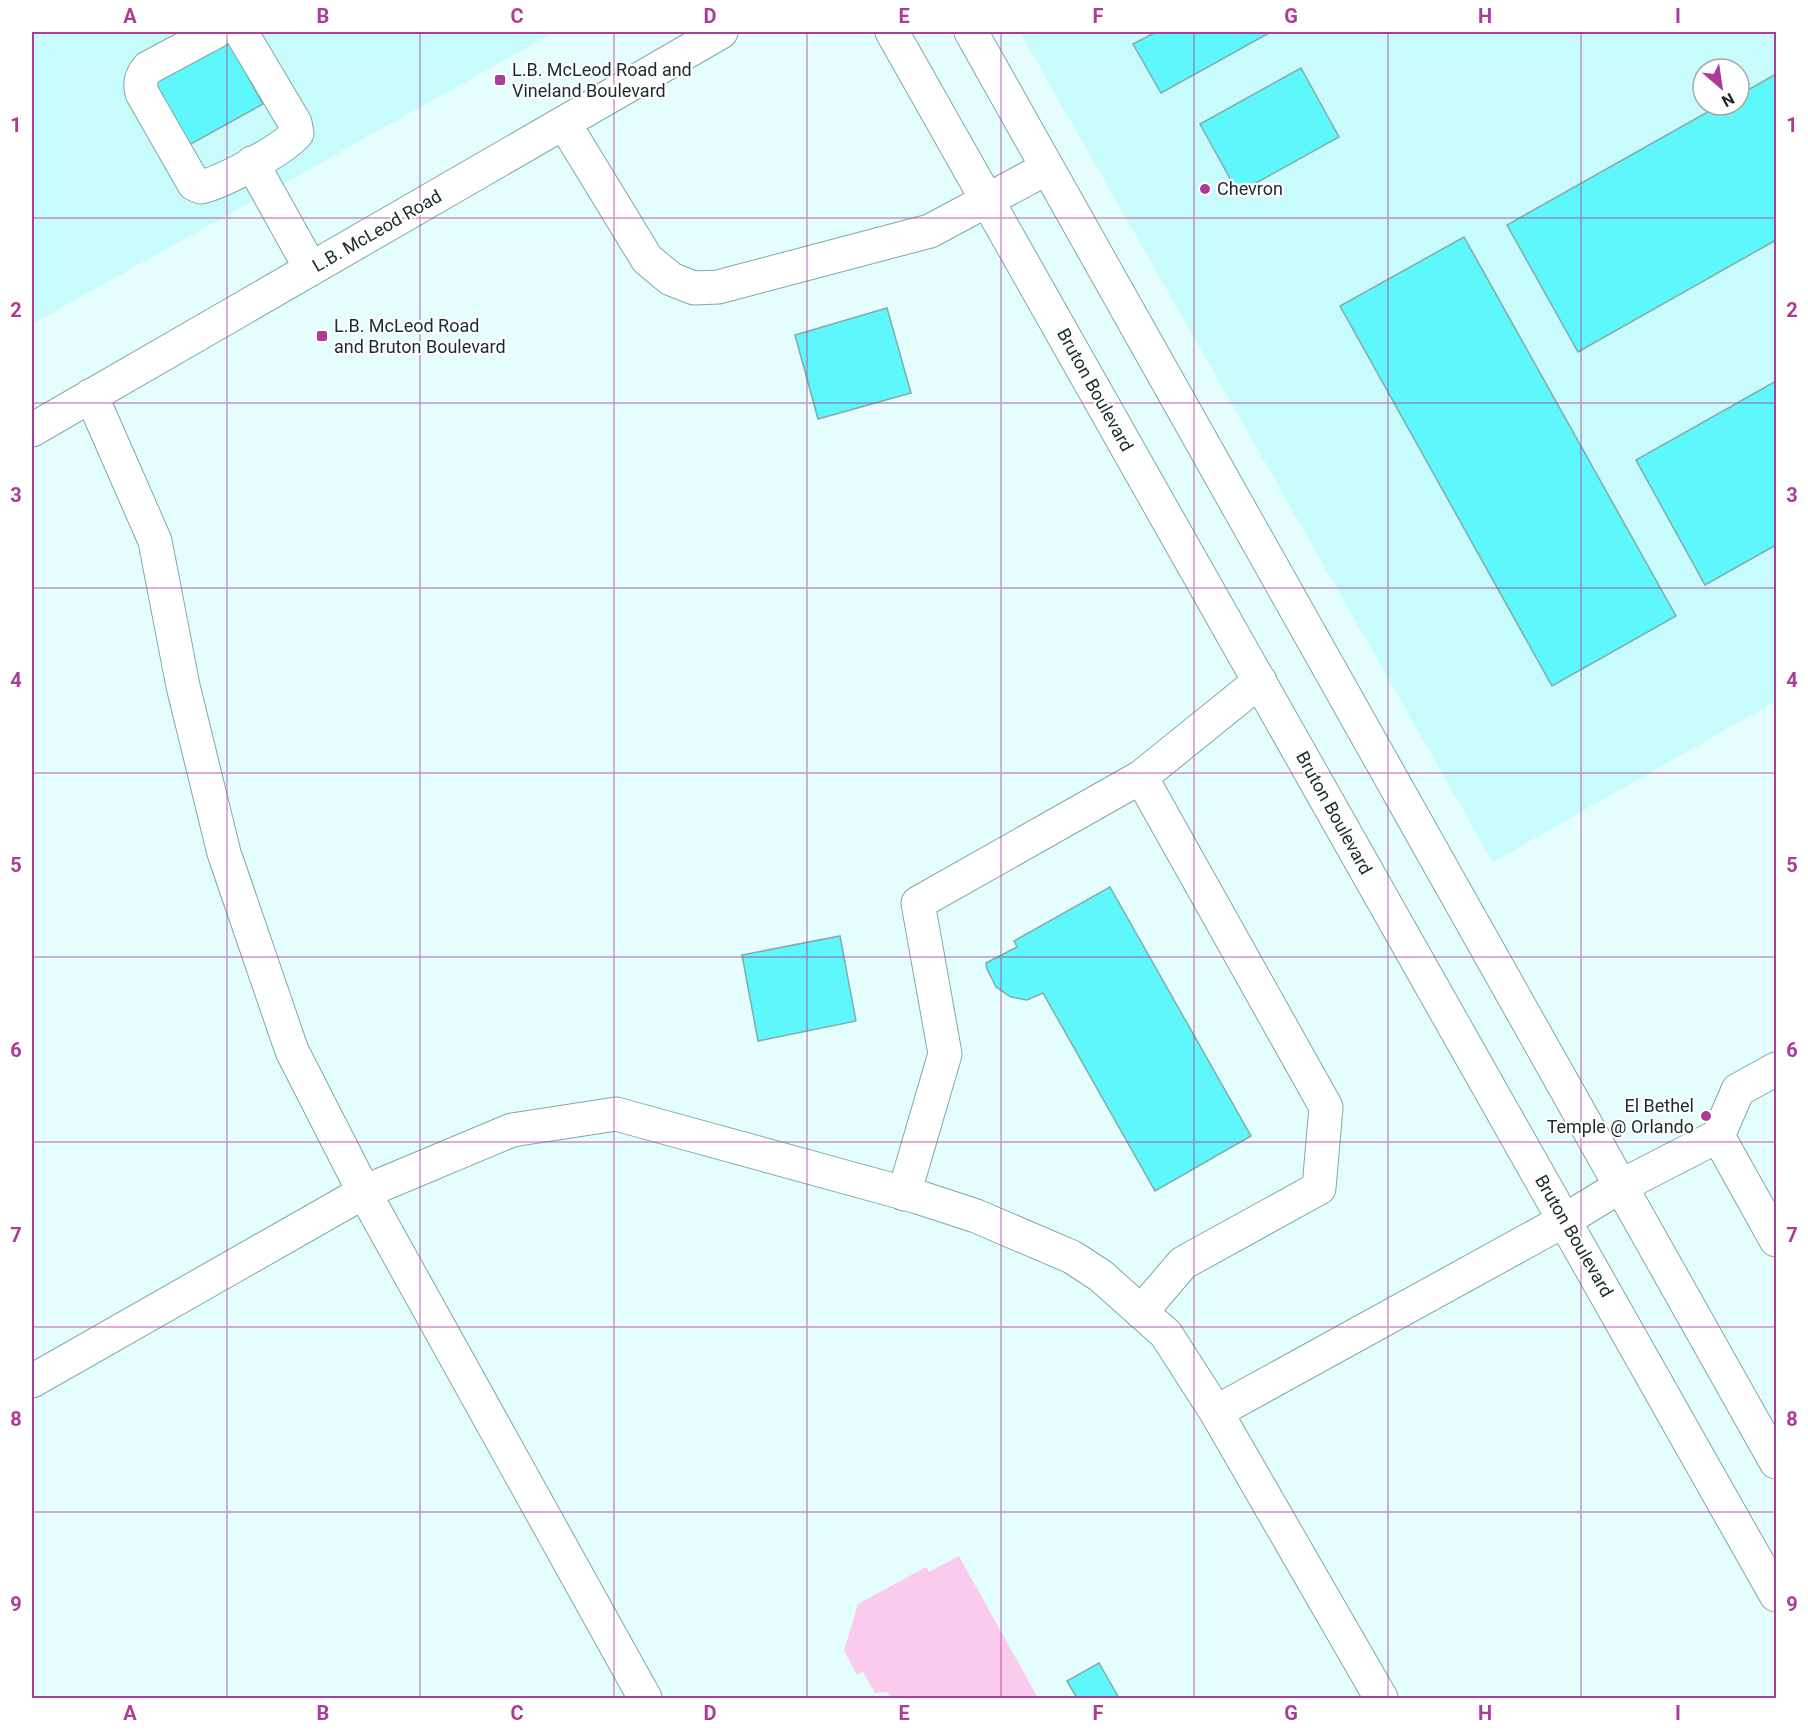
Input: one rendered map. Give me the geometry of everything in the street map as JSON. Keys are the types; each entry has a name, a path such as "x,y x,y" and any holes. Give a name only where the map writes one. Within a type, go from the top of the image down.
{"street":[{"path":"215,32 148,68 143,74 140,87 194,184 201,187 210,185 252,163 291,140 297,133 295,123 241,32"},
{"name":"L.B. McLeod Road","path":"32,430 564,123 684,41 721,32"},
{"name":"Bruton Boulevard","path":"892,32 1776,1594"},
{"path":"971,32 1776,1462"},
{"path":"564,123 647,259 671,279 694,288 718,287 930,231 1047,168"},
{"path":"252,163 311,269"},
{"path":"91,396 155,541 183,686 228,864 292,1051 364,1192 645,1698"},
{"path":"904,1194 945,1054 918,903 1141,777 1260,681"},
{"path":"1141,777 1326,1107 1319,1188 1183,1263 1141,1312"},
{"path":"1216,1412 1565,1220 1621,1186 1718,1136 1738,1090 1776,1069"},
{"path":"32,1381 364,1192 512,1130 616,1114 976,1216 1072,1257 1101,1276 1166,1334 1216,1412 1381,1698"},
{"path":"1718,1136 1776,1240"}],"shaded area":[{"path":"32,32 555,32 32,324"},
{"path":"1020,32 1776,32 1776,701 1493,862"},
{"path":"959,1556 1038,1698 891,1698 887,1692 875,1693 863,1672 857,1675 844,1651 858,1604 926,1567 929,1572"}],"building":[{"path":"1156,32 1271,32 1161,93 1133,44"},
{"path":"228,41 263,104 189,145 154,82"},
{"path":"1301,68 1339,137 1238,193 1200,124"},
{"path":"1776,74 1776,240 1578,352 1507,225 1699,117 1751,117 1751,88"},
{"path":"1464,237 1676,616 1552,686 1340,306"},
{"path":"887,308 911,393 818,419 795,335"},
{"path":"1776,381 1776,545 1705,585 1636,460"},
{"path":"1110,887 1251,1136 1155,1191 1043,993 1027,1000 1011,997 996,987 986,963 1017,947 1014,941"},
{"path":"840,936 856,1021 758,1041 742,955"},
{"path":"1099,1663 1119,1698 1077,1698 1067,1681"}],"place":[{"name":"L.B. McLeod Road and Vineland Boulevard","path":"500,80"},
{"name":"Chevron","path":"1205,189"},
{"name":"L.B. McLeod Road and Bruton Boulevard","path":"322,336"},
{"name":"El Bethel Temple @ Orlando","path":"1706,1116"}]}
